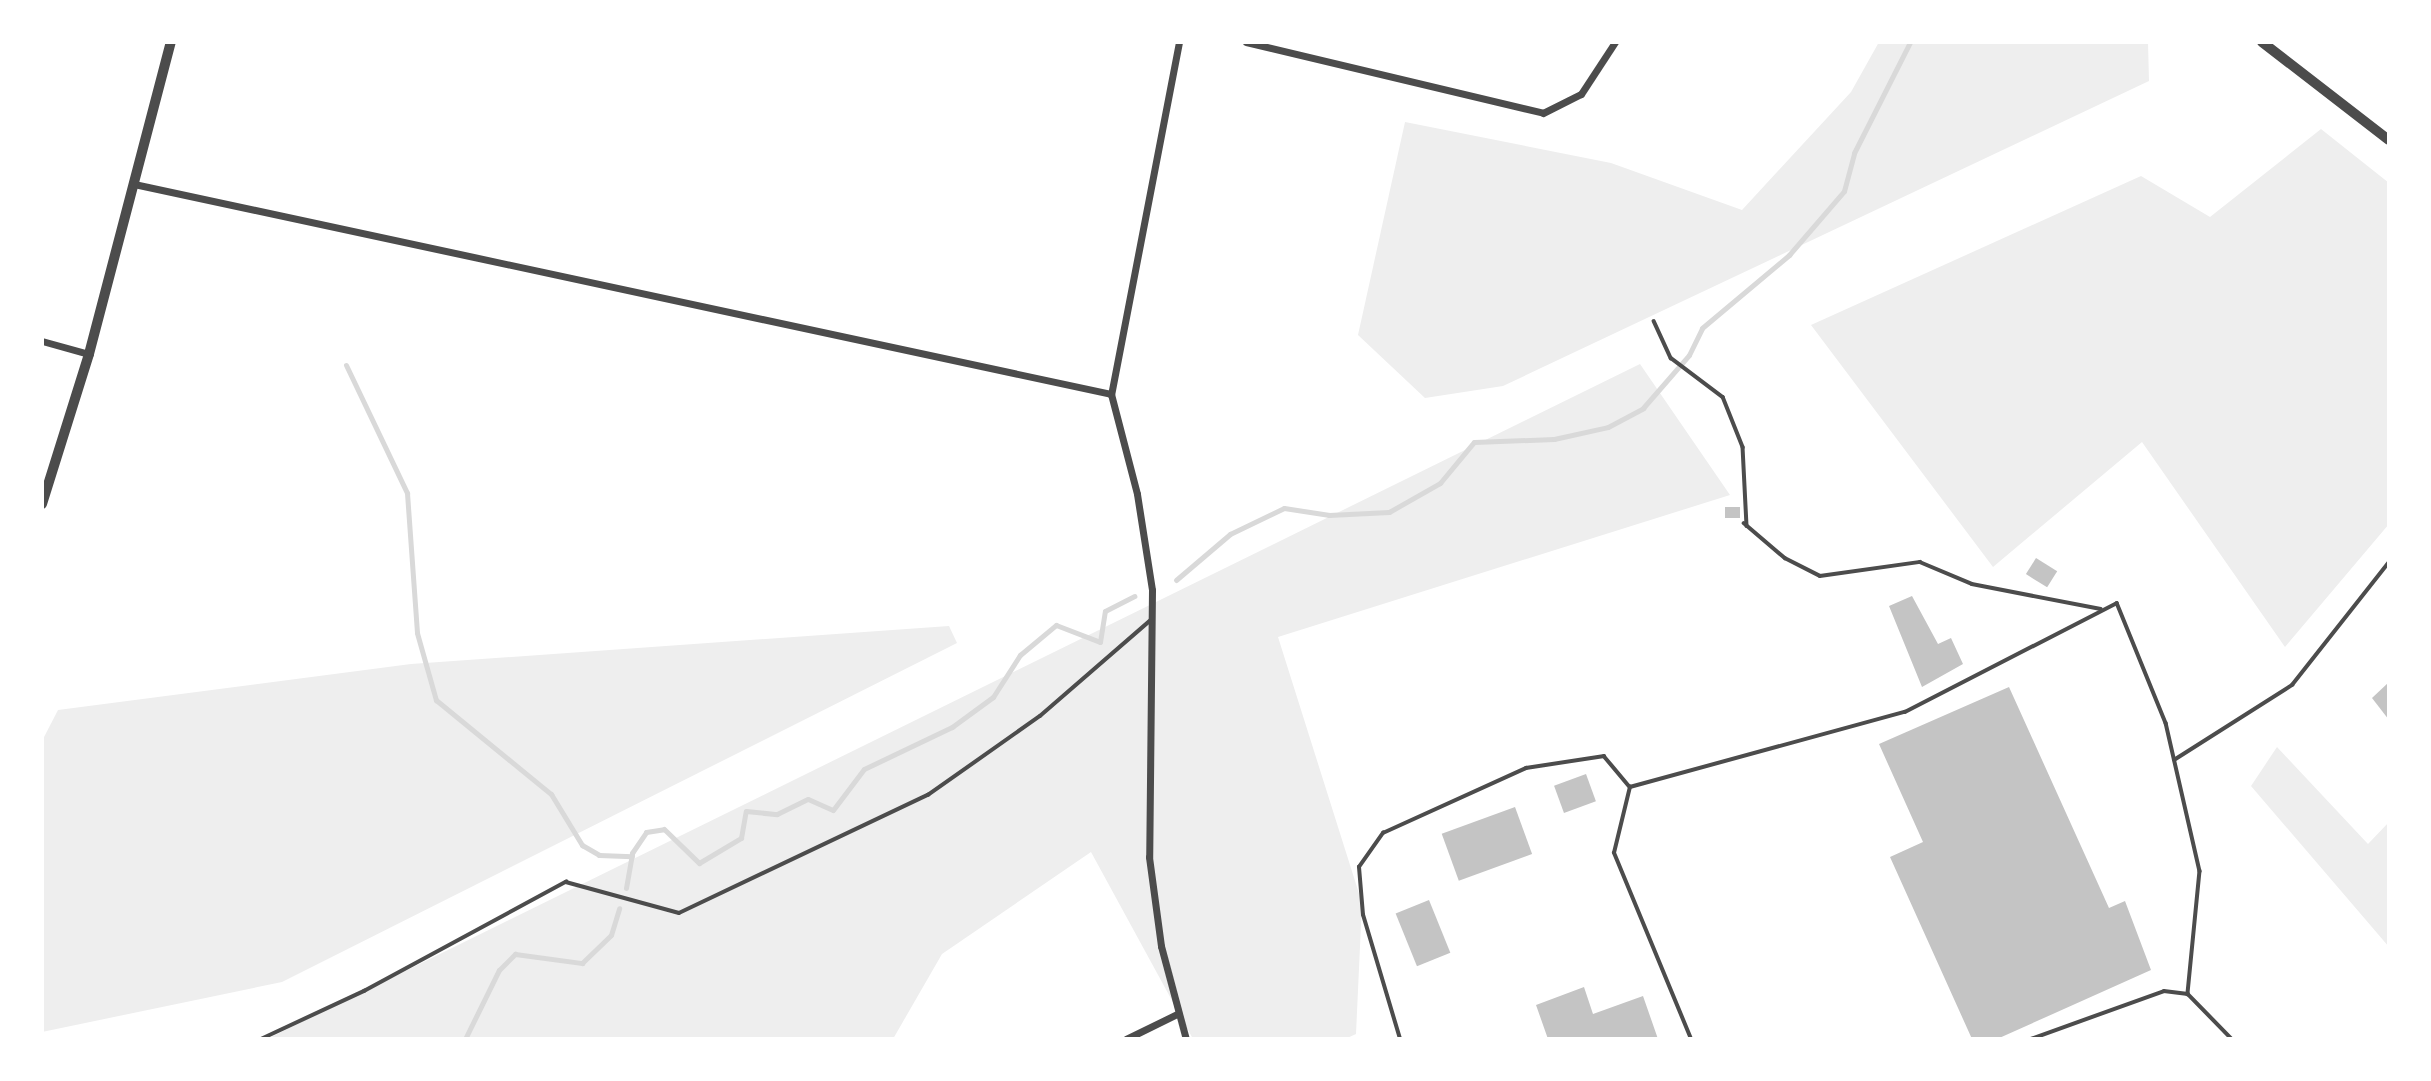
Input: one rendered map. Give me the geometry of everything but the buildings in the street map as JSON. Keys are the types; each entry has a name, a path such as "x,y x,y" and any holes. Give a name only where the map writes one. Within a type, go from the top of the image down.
{"street":[{"path":"42,504 89,354 171,42"},
{"path":"1179,42 1111,394 1137,494 1153,619 1149,857 1177,1014 1186,1039"},
{"path":"1247,42 1543,113 1581,94 1615,42"},
{"path":"2270,44 2389,140"},
{"path":"135,184 1111,394"},
{"path":"42,341 89,354"},
{"path":"1126,1039 1177,1014"}],"lane":[{"path":"1654,321 1671,358 1723,397 1743,447 1746,525 1785,558 1820,576 1920,562 1972,584 2104,610"},
{"path":"2174,760 2292,685 2389,562"},
{"path":"1630,787 1905,712 2117,603 2174,760 2200,871 2188,994"},
{"path":"261,1039 364,991 566,882 679,913 928,795 1040,716 1153,619"},
{"path":"1400,1039 1363,915 1359,867 1383,833 1526,768 1604,756 1630,787"},
{"path":"1630,787 1614,853 1691,1039"},
{"path":"2031,1039 2164,991 2188,994 2232,1039"}],"shaded area":[{"path":"1879,42 2148,42 2149,81 1503,386 1425,398 1358,335 1405,122 1611,163 1742,210 1851,92"},
{"path":"2321,129 2389,183 2389,524 2285,647 2142,442 1993,567 1811,325 2141,176 2210,217"},
{"path":"1640,364 1730,495 1278,637 1362,903 1356,1034 1345,1039 1193,1039 1091,852 942,954 893,1039 267,1039"},
{"path":"949,626 957,643 282,982 42,1032 42,741 58,710 411,664"},
{"path":"2277,747 2368,844 2389,822 2389,947 2251,786"}],"waterway":[{"path":"1176,580 1230,534 1284,508 1329,515 1389,512 1440,483 1474,442 1554,439 1608,427 1643,408 1689,355 1702,328 1789,255 1844,191 1854,153 1910,42"},
{"path":"346,365 407,493 417,633 436,700 551,794 582,845 599,855 632,856"},
{"path":"626,888 632,853 646,832 664,829 699,863 741,838 746,811 777,814 808,799 833,810 864,769 952,727 993,697 1020,655 1056,625 1100,642 1105,611 1134,596"},
{"path":"465,1039 499,970 515,954 582,963 611,935 619,908"}]}
